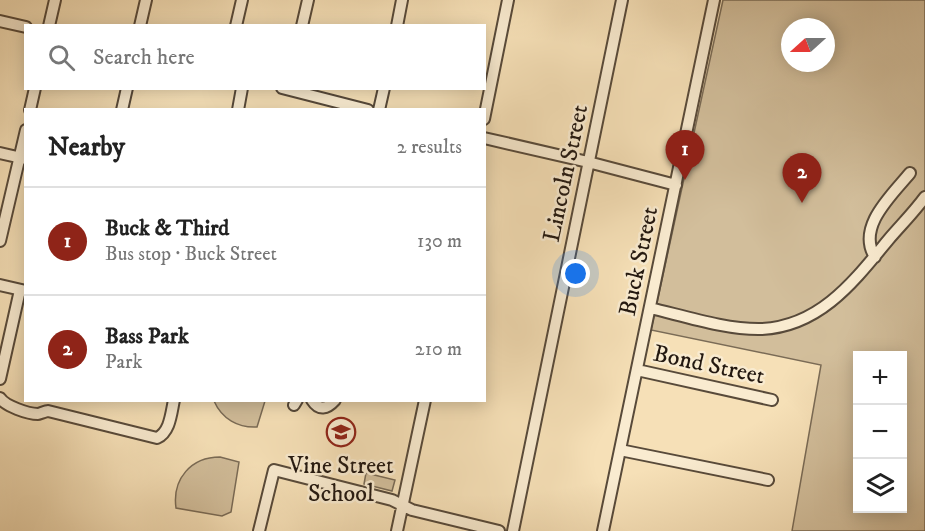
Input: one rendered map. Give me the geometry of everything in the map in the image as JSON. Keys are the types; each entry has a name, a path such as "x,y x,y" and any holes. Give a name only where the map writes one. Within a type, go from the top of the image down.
{"street":[{"path":"49,24 55,0"},
{"path":"140,24 146,0"},
{"path":"236,24 242,0"},
{"path":"302,24 308,0"},
{"path":"397,24 402,0"},
{"path":"486,109 508,0"},
{"name":"Lincoln Street","path":"513,531 622,0"},
{"name":"Buck Street","path":"603,531 714,0"},
{"path":"0,21 24,27"},
{"path":"30,108 35,90"},
{"path":"122,108 127,90"},
{"path":"237,108 242,90"},
{"path":"290,90 360,108"},
{"path":"379,108 384,90"},
{"path":"486,138 676,185"},
{"path":"0,153 22,158 0,241"},
{"path":"875,257 870,250 870,233 877,212 910,173"},
{"path":"650,308 748,328 777,327 799,320 838,297 925,197"},
{"path":"0,285 23,290 20,315 0,379"},
{"name":"Bond Street","path":"637,370 772,400"},
{"path":"0,398 3,404 39,414 48,411 157,438 167,429 174,402"},
{"path":"313,402 315,406 324,409 333,402"},
{"path":"397,531 425,402"},
{"path":"620,450 768,480"},
{"path":"259,531 274,470 392,500 412,510 499,531"}],"shaded area":[{"path":"723,0 925,0 925,531 792,531 821,365 651,330"},
{"path":"214,402 265,402 257,427 243,426 231,421"},
{"path":"220,457 239,462 231,512 222,516 176,508 177,488 192,465"},
{"path":"366,473 395,480 392,491 364,484"}],"place":[{"name":"Buck & Third","path":"685,180"},
{"name":"Bass Park","path":"802,203"},
{"name":"Vine Street School","path":"341,432"}]}
